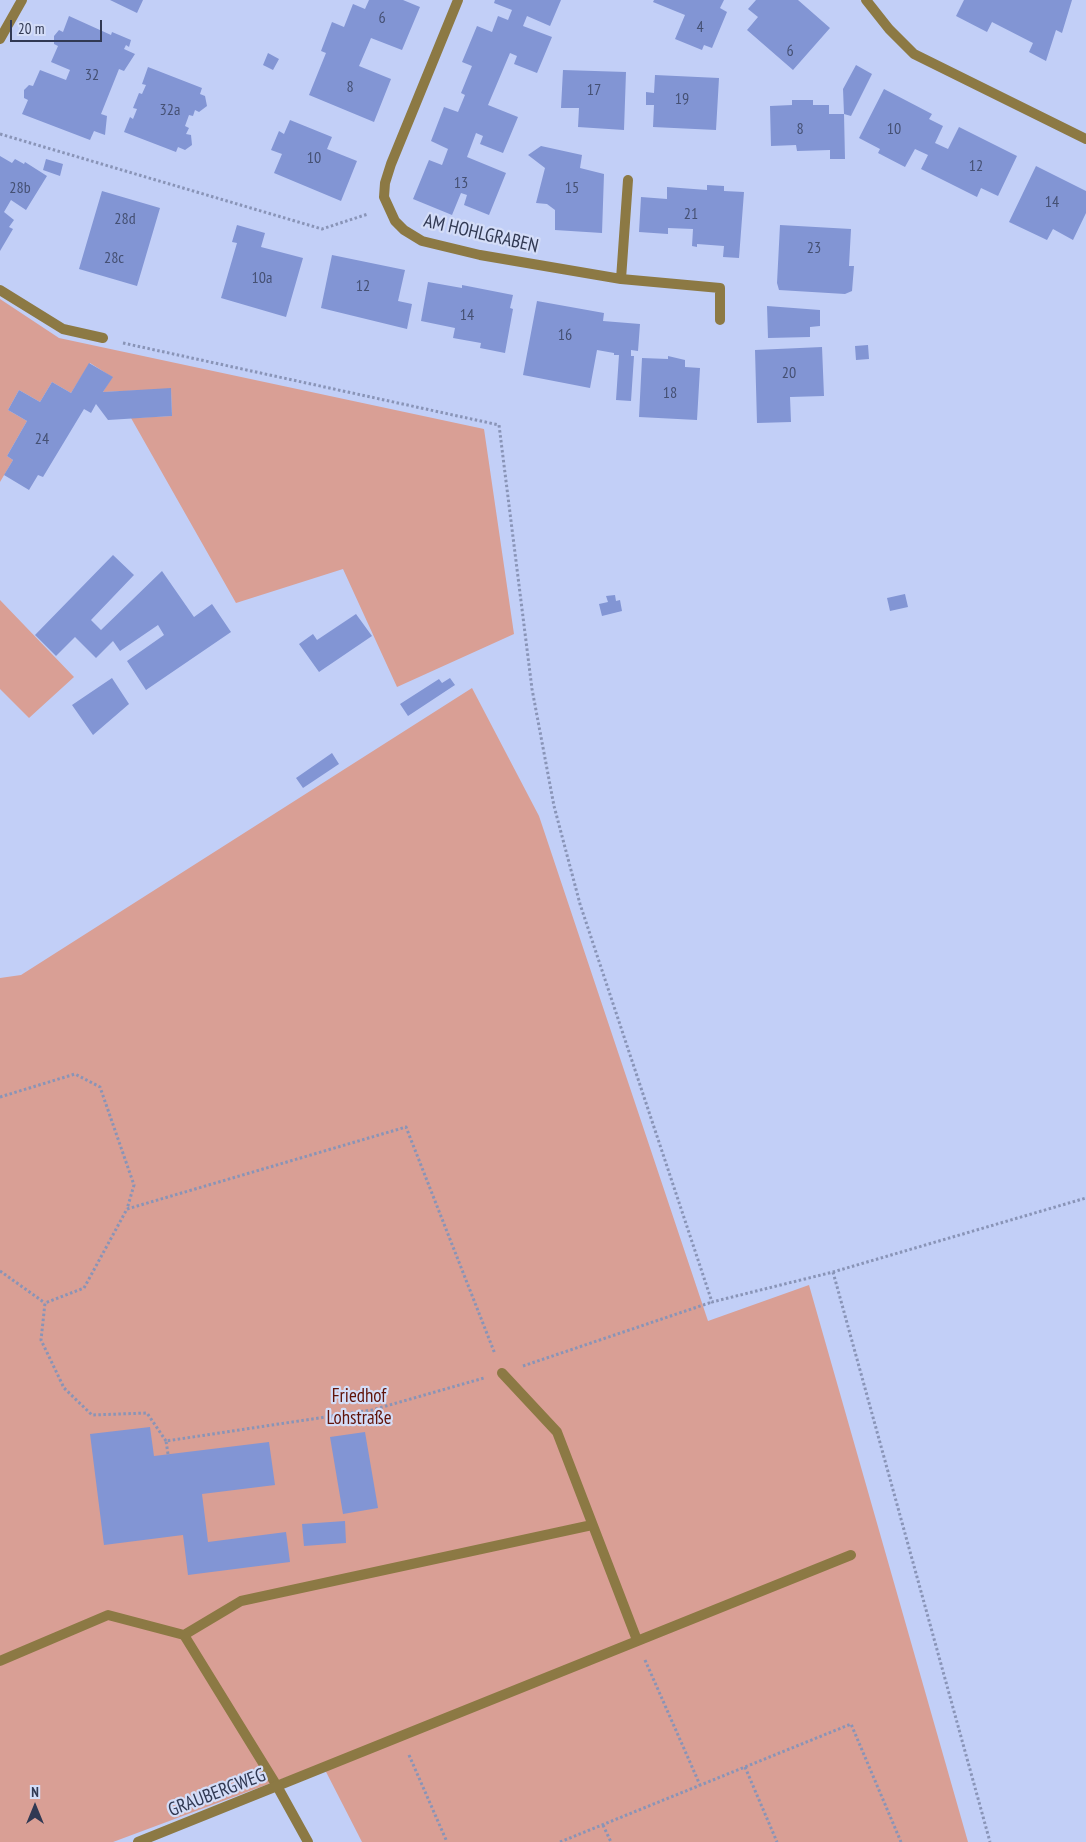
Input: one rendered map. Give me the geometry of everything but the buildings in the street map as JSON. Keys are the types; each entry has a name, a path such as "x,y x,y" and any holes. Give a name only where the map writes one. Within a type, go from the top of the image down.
{"street":[{"path":"0,39 22,0"},
{"name":"AM HOHLGRABEN","path":"458,0 385,183 384,197 388,208 404,230 422,241 480,255 621,279 720,288 720,320"},
{"path":"866,0 889,29 914,54 1086,139"},
{"path":"621,279 628,180"},
{"path":"0,290 63,329 103,338"},
{"path":"502,1373 556,1432 637,1640"},
{"path":"184,1635 241,1601 592,1526"},
{"path":"0,1661 108,1615 184,1635 277,1786 851,1555"},
{"name":"GRAUBERGWEG","path":"138,1842 277,1786 308,1842"}],"path":[{"path":"0,134 322,230 388,208"},
{"path":"103,338 499,425 532,688 554,806 580,904 712,1302"},
{"path":"0,1097 75,1074 100,1087 134,1185 127,1209 84,1288 45,1303"},
{"path":"127,1209 406,1128 502,1373"},
{"path":"166,1441 372,1410 502,1373 712,1302 833,1272 1086,1198"},
{"path":"0,1271 45,1303"},
{"path":"833,1272 990,1842"},
{"path":"45,1303 41,1340 64,1388 92,1415 147,1413 166,1441 168,1454"},
{"path":"637,1640 700,1785"},
{"path":"560,1842 851,1724 901,1842"},
{"path":"401,1736 447,1842"},
{"path":"745,1767 777,1842"},
{"path":"603,1825 611,1842"}],"green space":[{"path":"0,299 59,338 484,429 514,634 397,687 343,569 236,603 131,418 172,416 171,389 103,392 112,377 90,363 71,393 52,382 40,402 19,390 8,410 27,421 7,456 13,460 0,482"},
{"path":"0,600 74,677 29,718 0,689"},
{"name":"Friedhof Lohstraße","path":"472,688 539,816 708,1321 809,1285 968,1842 362,1842 322,1764 113,1842 0,1842 0,978 21,975"}]}
